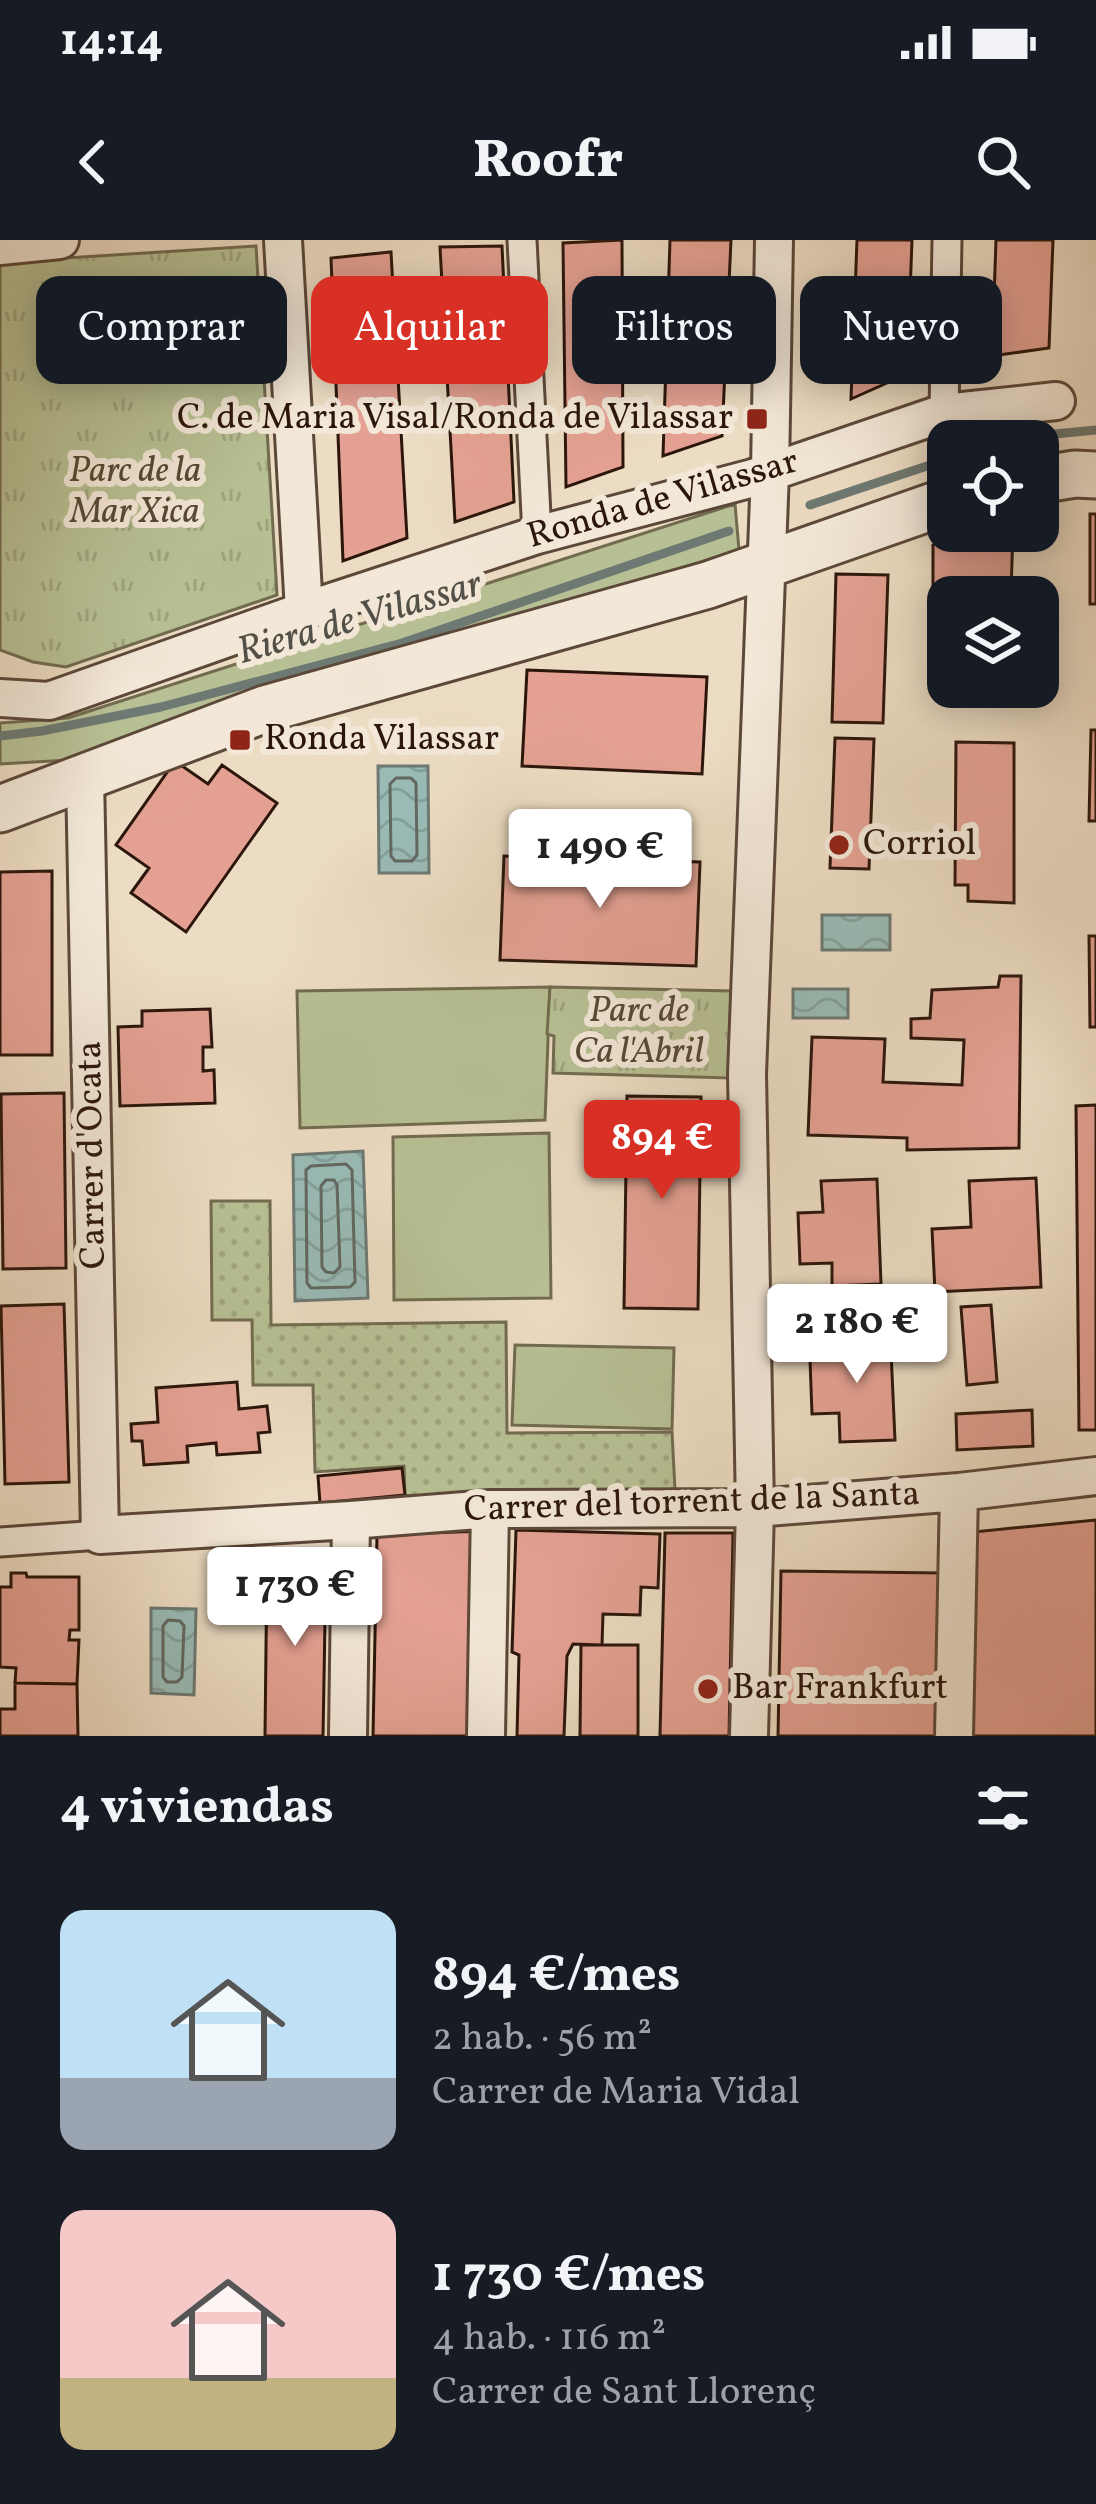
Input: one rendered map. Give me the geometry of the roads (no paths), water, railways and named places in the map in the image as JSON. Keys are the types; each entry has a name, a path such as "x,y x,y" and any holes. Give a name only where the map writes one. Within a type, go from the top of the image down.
{"street":[{"path":"0,246 60,240"},
{"path":"283,240 304,611"},
{"path":"522,240 537,535"},
{"path":"749,1736 754,1508 747,1074 774,240"},
{"path":"944,413 947,240"},
{"name":"Ronda de Vilassar","path":"0,698 49,701 537,535 770,472 944,413 1056,401"},
{"path":"1059,477 1096,475"},
{"path":"0,809 265,709 766,567 927,509"},
{"name":"Carrer d'Ocata","path":"85,776 100,1535"},
{"name":"Carrer del torrent de la Santa","path":"0,1542 490,1509 754,1508 1096,1476"},
{"path":"954,1736 959,1492"},
{"path":"486,1736 490,1509"},
{"path":"348,1736 351,1520"}],"water":[{"path":"378,766 428,766 429,873 379,873"},
{"path":"822,915 890,915 890,950 822,950"},
{"path":"793,989 848,989 848,1018 793,1018"},
{"path":"363,1151 368,1298 295,1301 293,1155"},
{"path":"151,1608 196,1609 194,1695 151,1693"}],"waterway":[{"name":"Riera de Vilassar","path":"1059,434 1096,430"},
{"name":"Riera de Vilassar","path":"810,505 927,466"},
{"name":"Riera de Vilassar","path":"0,736 161,707 402,643 729,531"}],"place":[{"name":"C. de Maria Visal/Ronda de Vilassar","path":"757,419"},
{"name":"Ronda Vilassar","path":"240,740"},
{"name":"Corriol","path":"839,845"},
{"name":"Bar Frankfurt","path":"708,1689"}],"park label":[{"name":"Parc de la Mar Xica","path":"135,492"},
{"name":"Parc de Ca l'Abril","path":"639,1032"}]}
